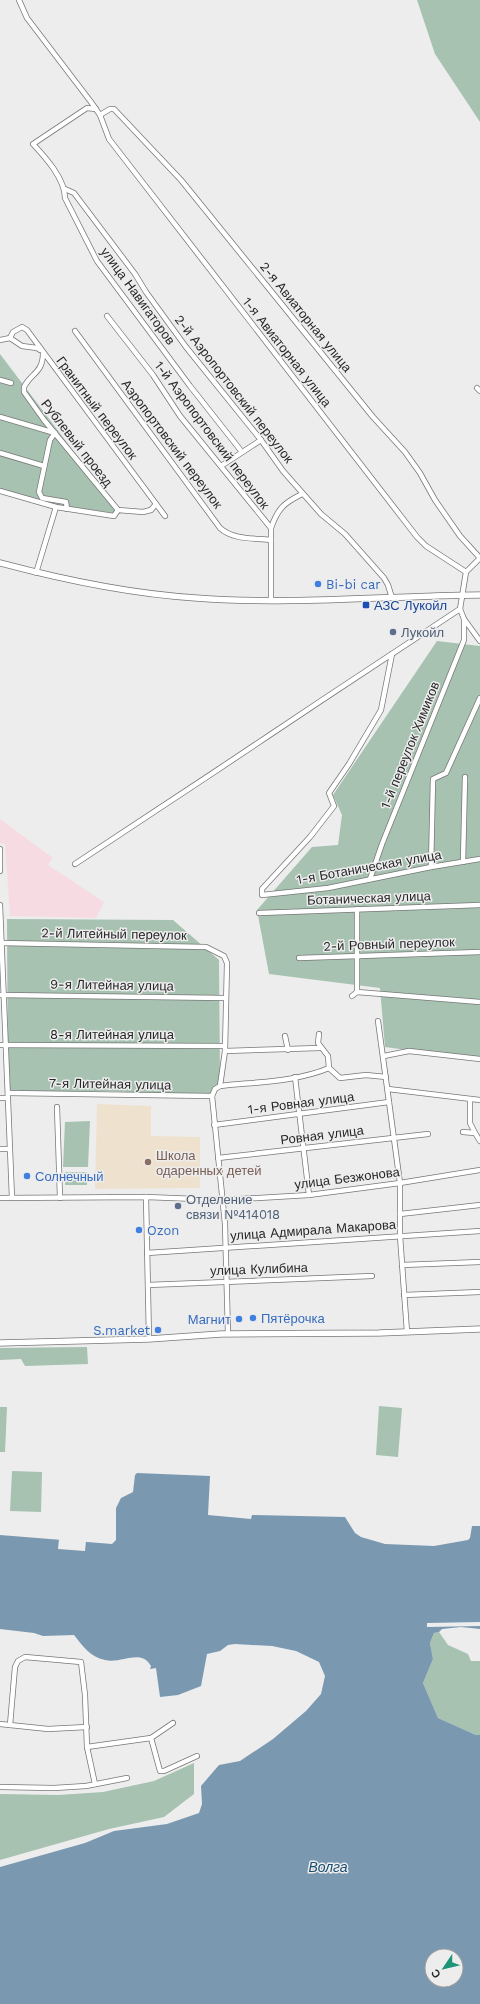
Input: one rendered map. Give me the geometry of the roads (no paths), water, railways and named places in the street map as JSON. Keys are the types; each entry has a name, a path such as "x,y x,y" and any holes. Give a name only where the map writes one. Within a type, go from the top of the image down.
{"main road":[{"path":"0,563 82,584 196,598 272,600 480,595"},
{"path":"0,1343 149,1339 228,1334 407,1332 480,1328"}],"street":[{"name":"1-я Авиаторная улица","path":"19,0 27,18 100,115 109,139 417,537 426,546 466,572"},
{"name":"улица Навигаторов","path":"96,109 87,108 33,144 46,158 65,189 65,198 97,261 190,386 242,452"},
{"name":"2-я Авиаторная улица","path":"100,115 114,110 181,180 373,416 405,452 460,536 480,558 466,572"},
{"name":"2-й Аэропортовский переулок","path":"65,189 74,194 135,274 146,292 186,346 261,440 282,471 321,514 345,534 384,578 392,598"},
{"name":"1-й Аэропортовский переулок","path":"107,316 153,375 180,416 271,528 272,600"},
{"name":"Гранитный переулок","path":"10,338 13,332 22,327 27,330 165,516"},
{"name":"Аэропортовский переулок","path":"75,331 220,528 226,534 234,536 271,540"},
{"path":"0,340 10,338 22,346 37,348 43,352"},
{"name":"Рублевый проезд","path":"43,352 42,364 37,373 26,383 24,392 55,433 118,510"},
{"path":"0,380 11,384"},
{"path":"0,417 55,433 50,440 39,492 42,498 66,502 67,509"},
{"path":"222,466 261,440"},
{"path":"0,453 44,466"},
{"path":"0,491 56,507 114,516 118,510 143,512 151,510 156,504"},
{"path":"271,528 276,513 286,502 302,494"},
{"path":"36,573 56,507"},
{"path":"466,572 460,609 464,619 480,641"},
{"path":"75,864 225,766 287,722 460,609"},
{"name":"1-й переулок Химиков","path":"370,879 382,844 464,640 464,619"},
{"name":"1-я Ботаническая улица","path":"392,654 381,710 350,764 329,793 334,806 310,837 262,890 262,895 328,888 431,867 480,860"},
{"path":"431,867 433,779 446,773 480,698"},
{"path":"463,862 465,777"},
{"path":"0,849 0,872"},
{"path":"0,905 2,995 6,1045 12,1198"},
{"name":"Ботаническая улица","path":"259,913 480,905"},
{"path":"357,909 357,992"},
{"name":"2-й Литейный переулок","path":"0,943 206,947 224,956 227,963 225,998"},
{"name":"2-й Ровный переулок","path":"300,958 480,952"},
{"path":"352,996 357,992 480,1002"},
{"name":"9-я Литейная улица","path":"2,995 225,998"},
{"path":"220,1086 224,1048 225,998"},
{"path":"378,1021 384,1056 400,1183 400,1236 407,1332"},
{"path":"319,1034 318,1043 320,1048 326,1053 329,1068 340,1078 366,1075 386,1077"},
{"path":"285,1036 288,1050"},
{"name":"8-я Литейная улица","path":"0,1045 288,1050 320,1048"},
{"path":"384,1056 409,1051 480,1059"},
{"path":"228,1334 228,1280 226,1247 212,1096 215,1089 220,1086 295,1077 317,1073 329,1068"},
{"path":"295,1077 308,1195"},
{"path":"388,1089 480,1100"},
{"name":"7-я Литейная улица","path":"0,1098 8,1096 212,1096"},
{"path":"470,1099 470,1123 480,1141"},
{"name":"1-я Ровная улица","path":"214,1125 389,1102"},
{"path":"57,1107 60,1198"},
{"path":"463,1132 475,1133"},
{"name":"Ровная улица","path":"218,1158 428,1134"},
{"path":"0,1149 9,1149"},
{"name":"улица Безжонова","path":"0,1198 146,1197 222,1200 308,1195 400,1183 480,1170"},
{"path":"146,1197 149,1339"},
{"path":"400,1214 480,1206"},
{"name":"улица Адмирала Макарова","path":"147,1253 480,1231"},
{"path":"402,1265 480,1262"},
{"name":"улица Кулибина","path":"148,1285 228,1280 372,1276"},
{"path":"404,1295 480,1292"},
{"path":"10,1725 17,1663 25,1657 81,1662 87,1727 87,1747 95,1784"},
{"path":"87,1747 151,1738 172,1723"},
{"path":"0,1724 48,1729 87,1727"},
{"path":"151,1738 160,1771 164,1771 197,1756"},
{"path":"0,1787 54,1788 95,1784 127,1778"}],"water":[{"name":"Волга","path":"137,1473 210,1476 208,1515 251,1519 252,1515 345,1517 355,1533 361,1537 385,1544 434,1546 468,1540 470,1538 472,1526 480,1526 480,1629 461,1627 442,1629 439,1632 434,1633 430,1643 433,1659 423,1683 438,1718 476,1735 480,1735 480,2004 0,2004 0,1867 85,1843 114,1831 167,1824 199,1813 202,1804 201,1786 219,1765 240,1761 273,1739 306,1711 321,1694 325,1676 319,1662 296,1651 272,1646 235,1644 228,1645 220,1651 207,1654 201,1686 178,1695 160,1697 156,1668 150,1669 151,1666 142,1658 137,1657 111,1661 105,1660 95,1656 83,1647 74,1635 43,1636 34,1633 0,1629 0,1535 112,1544 116,1540 116,1508 121,1498 133,1492 135,1475"}],"place":[{"name":"Bi-bi car","path":"318,584"},
{"name":"АЗС Лукойл","path":"366,605"},
{"name":"Лукойл","path":"393,632"},
{"name":"Школа одаренных детей","path":"148,1162"},
{"name":"Солнечный","path":"27,1176"},
{"name":"Отделение связи №414018","path":"178,1206"},
{"name":"Ozon","path":"139,1230"},
{"name":"Пятёрочка","path":"253,1318"},
{"name":"Магнит","path":"239,1319"},
{"name":"S.market","path":"158,1330"}]}
